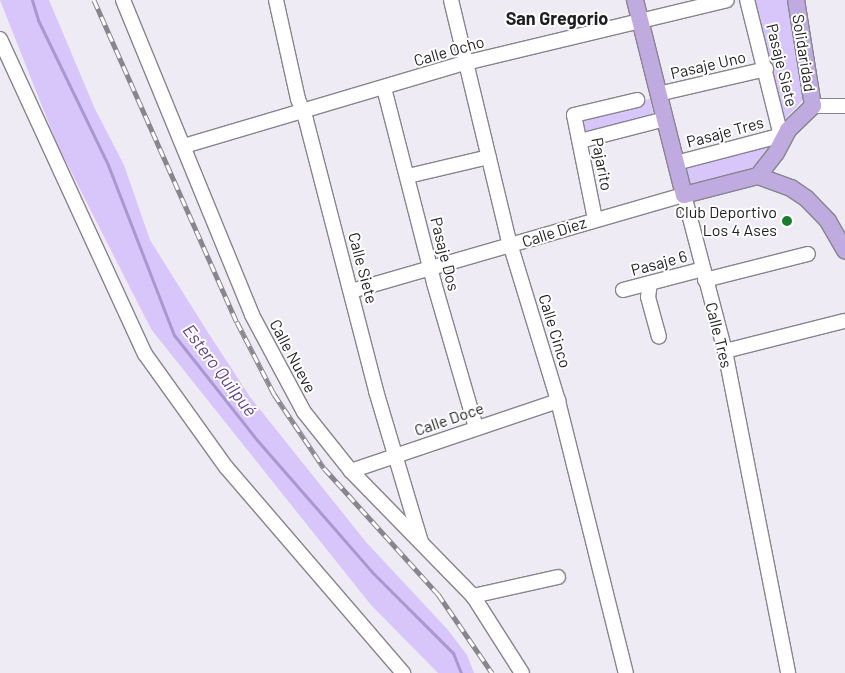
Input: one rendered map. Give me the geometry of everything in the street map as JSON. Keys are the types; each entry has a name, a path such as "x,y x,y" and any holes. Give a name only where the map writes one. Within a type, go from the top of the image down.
{"main road":[{"name":"Calle Tres","path":"635,0 684,195"},
{"name":"Solidaridad","path":"796,0 813,106"},
{"path":"813,106 798,118 758,176 791,188 806,198 828,221 845,250"},
{"name":"Calle Diez","path":"684,195 758,176"}],"street":[{"name":"Calle Nueve","path":"123,0 184,146 236,279 271,354 304,412 351,471 473,596 522,673"},
{"name":"Calle Siete","path":"276,0 302,110 394,457 421,543"},
{"name":"Calle Cinco","path":"451,0 511,246 558,401 626,673"},
{"name":"Calle Ocho","path":"184,146 465,63 727,0"},
{"name":"Pasaje Siete","path":"747,0 766,69 782,140"},
{"path":"0,39 145,354 226,467 403,673"},
{"name":"Pasaje Uno","path":"658,94 766,69"},
{"name":"Pasaje Dos","path":"384,88 408,176 430,269 476,428"},
{"name":"Pajarito","path":"594,219 574,116 637,100"},
{"path":"813,106 845,106"},
{"path":"580,141 665,120"},
{"name":"Pasaje Tres","path":"676,163 775,137 782,140"},
{"path":"408,176 489,157"},
{"name":"Calle Diez","path":"351,291 511,246 594,219 684,195"},
{"name":"Calle Tres","path":"684,195 725,351 788,673"},
{"name":"Pasaje 6","path":"624,290 650,283 704,275 808,254"},
{"path":"650,283 648,298 659,337"},
{"path":"725,351 844,321"},
{"name":"Calle Doce","path":"351,471 558,401"},
{"path":"473,596 558,577"}],"shaded area":[{"path":"0,0 49,0 95,109 124,165 150,240 207,331 250,397 366,542 448,630 467,655 474,673 438,673 371,605 151,329 57,144"},
{"path":"751,0 787,0 805,98 784,120 779,115"},
{"path":"650,99 655,120 581,138 576,116"},
{"path":"775,141 755,166 741,173 694,186 689,183 683,164"}],"waterway":[{"name":"Estero Quilpué","path":"32,0 38,20 108,165 174,335 257,440 372,572 453,653 461,673"}],"railway":[{"path":"94,0 237,322 274,394 324,468 438,594 492,673"}],"place":[{"name":"Club Deportivo Los 4 Ases","path":"787,221"}],"district":[{"name":"San Gregorio","path":"557,18"}]}
